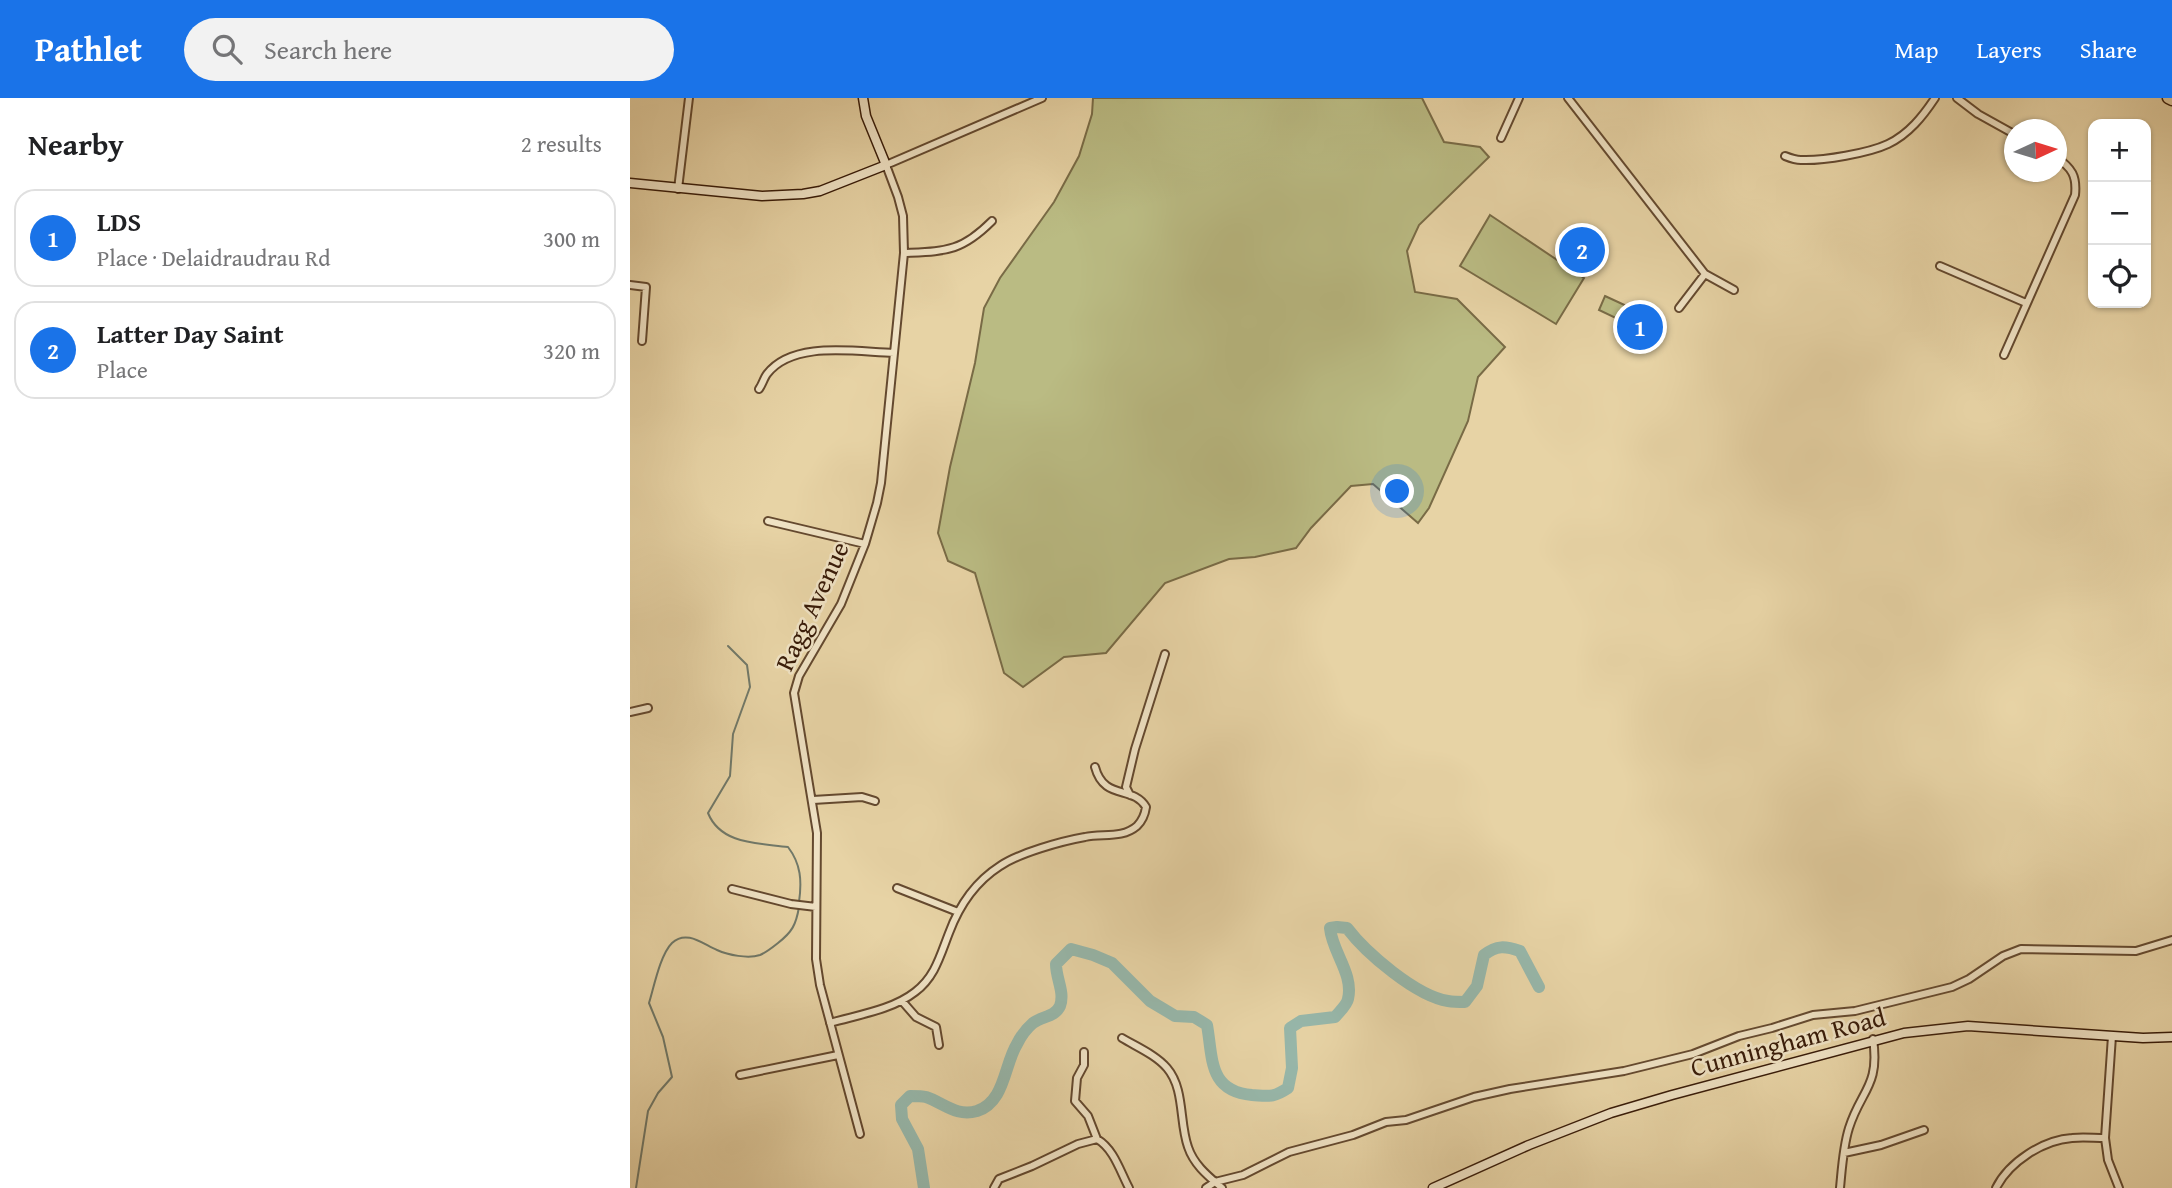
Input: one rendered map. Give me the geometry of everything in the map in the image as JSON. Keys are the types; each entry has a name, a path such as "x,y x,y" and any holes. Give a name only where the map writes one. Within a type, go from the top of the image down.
{"main road":[{"name":"Ragg Avenue","path":"863,98 866,116 886,165"},
{"path":"630,183 762,196 803,194 820,191 886,165"},
{"name":"Cunningham Road","path":"1433,1188 1611,1113 1904,1032 1968,1026 2143,1038 2172,1037"}],"street":[{"path":"678,189 689,98"},
{"path":"886,165 1042,98"},
{"path":"1500,138 1519,98"},
{"path":"1569,98 1705,274 1734,290"},
{"path":"1785,156 1800,160 1832,157 1865,152 1889,144 1909,130 1936,98"},
{"path":"1957,98 2004,128"},
{"name":"Ragg Avenue","path":"860,1134 830,1023 816,958 817,839 813,800 794,693 799,676 841,604 865,544 881,483 904,253 903,216 886,165"},
{"path":"2004,355 2075,195 2075,177 2067,166"},
{"path":"904,253 946,251 957,247 970,240 992,221"},
{"path":"1940,266 2026,303"},
{"path":"1679,308 1705,274"},
{"path":"630,285 646,287 642,341"},
{"path":"760,389 767,374 794,354 811,351 894,353"},
{"path":"768,521 865,544"},
{"path":"1130,795 1126,787 1135,749 1165,654"},
{"path":"630,712 648,708"},
{"path":"830,1023 902,1001 914,993 931,976 964,902 1000,865 1054,845 1087,836 1103,837 1125,832 1137,826 1144,817 1144,803 1105,786 1095,767"},
{"path":"813,800 862,797 876,801"},
{"path":"897,888 958,912"},
{"path":"732,889 790,904 816,907"},
{"path":"1206,1188 1215,1182 1243,1175 1289,1152 1353,1135 1386,1122 1406,1120 1474,1097 1624,1071 1693,1054 1739,1036 1813,1015 1855,1012 1952,987 2008,953 2021,949 2136,951 2172,940"},
{"path":"902,1001 918,1018 936,1027 939,1045"},
{"path":"2112,1036 2105,1138 2108,1160 2119,1188"},
{"path":"1122,1038 1161,1062 1169,1070 1174,1080 1188,1147 1202,1171 1222,1188"},
{"path":"1840,1188 1844,1153 1852,1120 1873,1077 1873,1039"},
{"path":"1084,1052 1084,1065 1077,1078 1075,1101 1088,1116 1097,1139 1111,1152 1129,1188"},
{"path":"740,1075 838,1055"},
{"path":"1844,1153 1881,1145 1924,1130"},
{"path":"1996,1188 2007,1172 2047,1144 2070,1138 2105,1138"},
{"path":"994,1188 999,1180 1078,1143 1097,1139"}],"green space":[{"path":"1093,98 1422,98 1444,142 1480,147 1489,157 1419,225 1407,251 1415,292 1457,299 1505,347 1478,377 1468,421 1429,508 1418,523 1373,484 1351,486 1296,548 1255,557 1229,559 1165,583 1106,653 1064,657 1023,687 1004,673 975,573 948,561 938,533 950,467 975,363 984,308 1000,278 1054,202 1079,156 1092,114"},
{"path":"1490,215 1584,278 1556,324 1460,266"},
{"path":"1605,296 1631,308 1624,322 1599,310"}],"waterway":[{"path":"728,646 747,665 750,687 733,734 730,776 708,813 714,823 731,837 753,843 788,847 796,860 799,873 799,902"},
{"path":"636,1188 648,1111 658,1093 672,1077 663,1037 649,1003 668,948 684,937 732,955 760,955 790,932 799,907"},
{"path":"924,1188 918,1149 902,1119 901,1105 910,1096 926,1097 950,1109 970,1112 977,1111 993,1100 1024,1032 1060,1006 1056,964 1071,949 1112,963 1150,1001 1175,1016 1194,1017 1207,1025 1212,1061 1220,1080 1227,1087 1252,1095 1271,1096 1288,1088 1292,1068 1290,1028 1301,1021 1335,1017 1345,1006 1348,981 1330,928 1347,928 1393,972 1421,991 1448,1001 1465,1002 1477,986 1484,955 1501,947 1520,951 1539,987"}],"place":[{"name":"Latter Day Saint","path":"1582,250"},
{"name":"LDS","path":"1640,327"}]}
